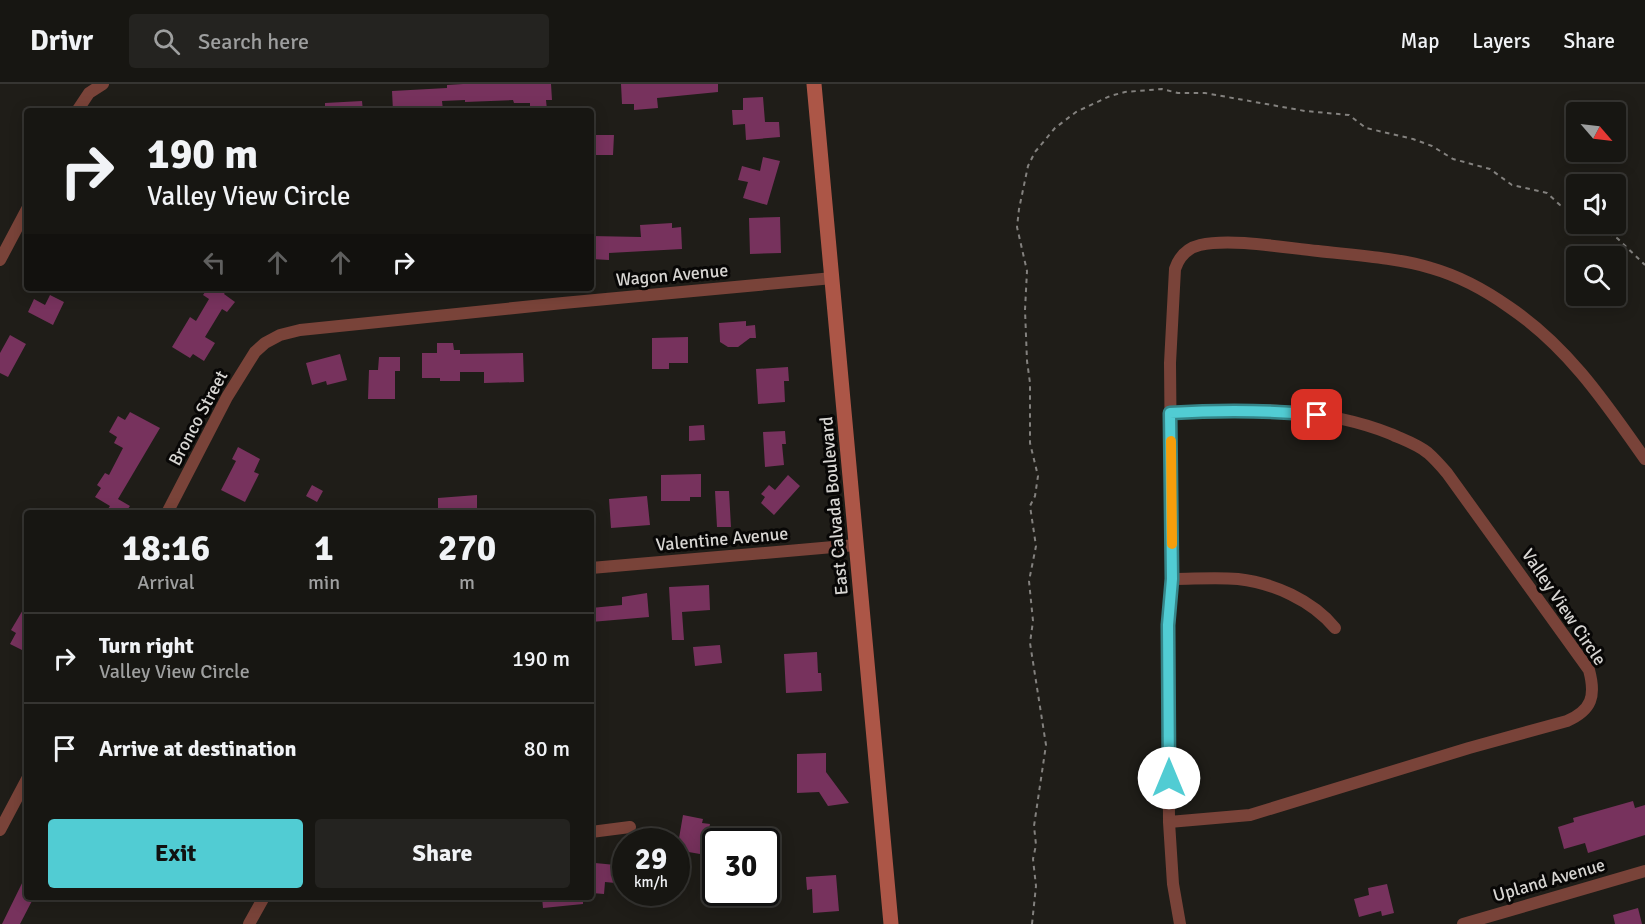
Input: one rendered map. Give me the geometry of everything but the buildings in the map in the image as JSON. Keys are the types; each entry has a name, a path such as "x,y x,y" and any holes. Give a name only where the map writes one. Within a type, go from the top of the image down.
{"main road":[{"name":"East Calvada Boulevard","path":"814,84 891,924"}],"street":[{"path":"79,108 89,93 100,86"},
{"path":"0,261 24,214"},
{"path":"1180,924 1173,884 1169,822 1168,625 1172,579 1171,351 1175,269 1178,260 1186,251 1198,245 1217,243 1367,257 1430,267 1478,288 1510,308 1555,344 1593,385 1645,459"},
{"name":"Wagon Avenue","path":"265,343 280,335 300,330 833,278"},
{"name":"Bronco Street","path":"169,510 227,398 255,352 265,343"},
{"name":"Valley View Circle","path":"1169,822 1250,815 1469,748 1567,721 1580,715 1587,707 1592,696 1593,683 1583,661 1447,473 1428,453 1413,443 1367,424 1334,417 1283,411 1220,409 1170,413"},
{"name":"Valentine Avenue","path":"594,568 856,545"},
{"path":"1172,579 1237,579 1262,583 1286,592 1314,608 1325,615 1335,628"},
{"path":"0,830 24,785"},
{"path":"594,831 630,827"},
{"name":"Upland Avenue","path":"1463,924 1645,871"},
{"path":"249,924 262,900"}],"path":[{"path":"1032,924 1036,886 1033,859 1036,845 1034,826 1046,745 1030,643 1033,621 1029,581 1036,546 1030,506 1035,496 1038,476 1030,443 1030,383 1026,361 1025,310 1027,271 1017,227 1028,166 1035,152 1055,128 1076,112 1110,96 1125,92 1162,89 1178,93 1205,93 1305,111 1349,115 1366,128 1413,139 1432,146 1453,159 1490,169 1512,184 1547,193 1566,208"},
{"path":"1610,234 1645,266"}],"slow traffic":[{"path":"1171,441 1172,544"}],"route":[{"path":"1169,778 1168,625 1172,579 1170,413 1220,409 1283,411 1317,415"}]}
